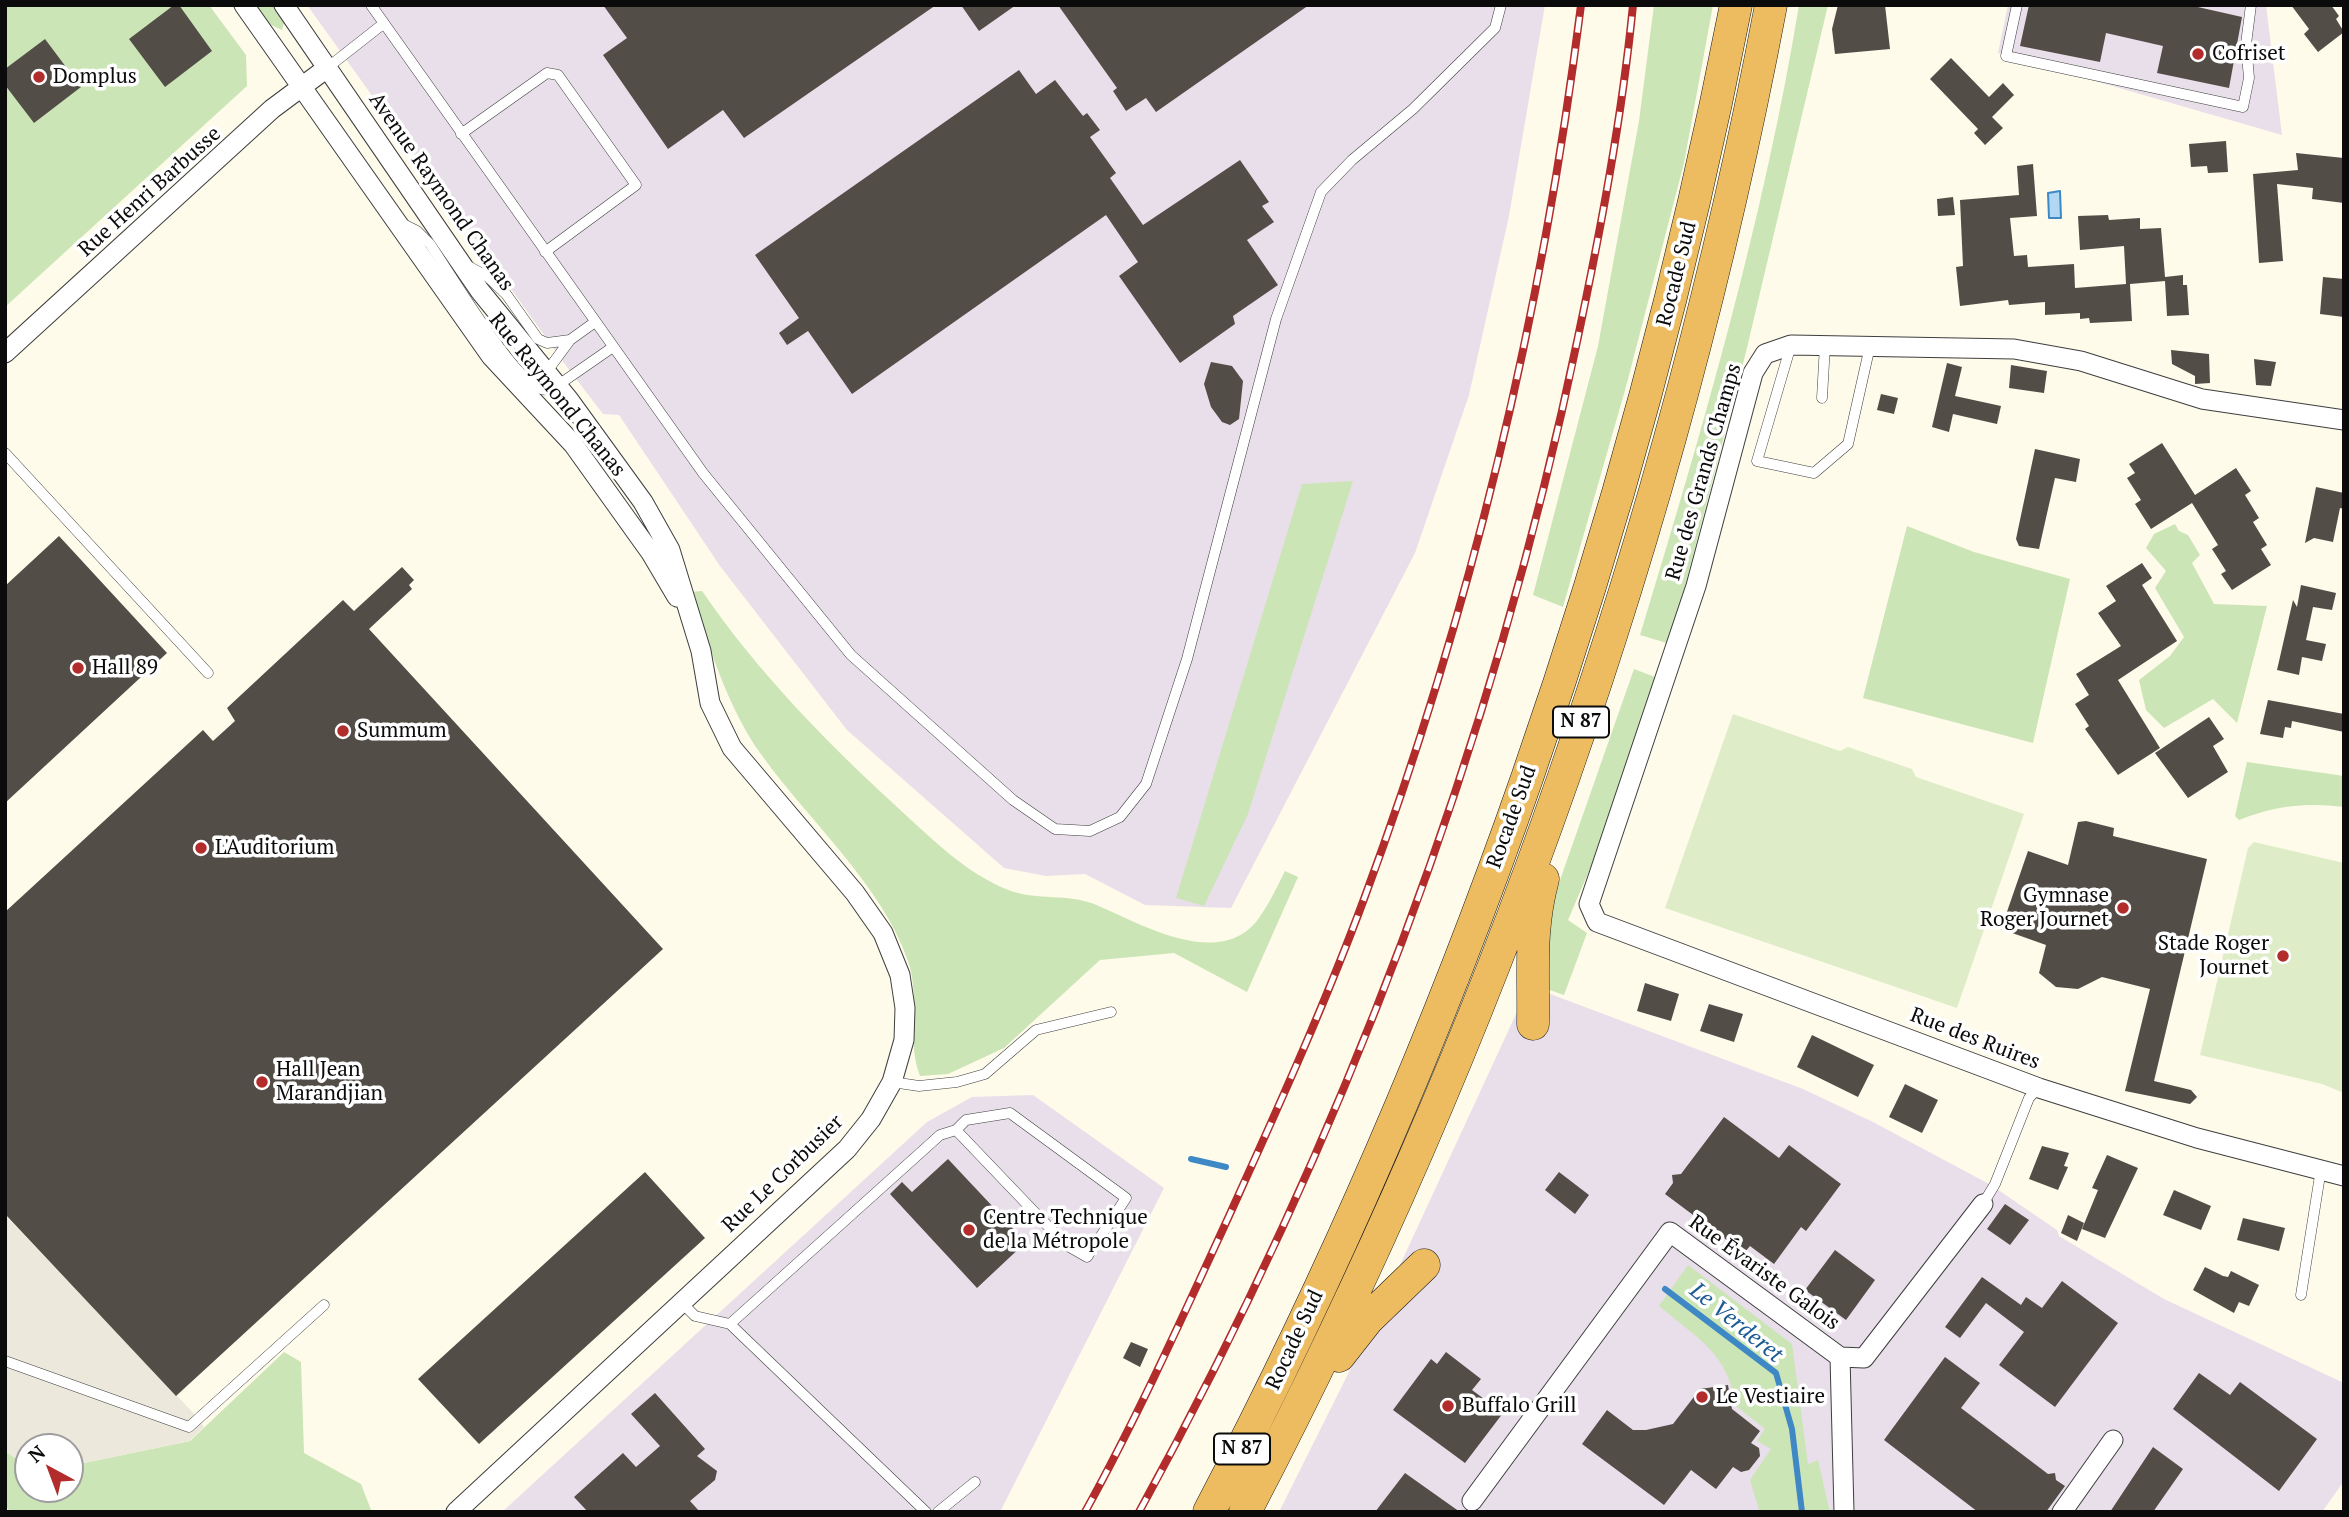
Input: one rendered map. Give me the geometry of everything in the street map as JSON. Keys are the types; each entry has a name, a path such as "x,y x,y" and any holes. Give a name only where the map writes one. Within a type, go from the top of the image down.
{"highway":[{"path":"1719,91 1730,5"},
{"name":"Rocade Sud","path":"1209,1512 1273,1386 1392,1124 1473,922 1556,695 1634,441 1677,278 1736,5"},
{"name":"Rocade Sud","path":"1245,1512 1300,1408 1381,1233 1455,1059 1532,862 1619,608 1690,363 1771,5"},
{"name":"N 87","path":"1533,1024 1533,921 1619,608"},
{"path":"1300,1408 1362,1326 1423,1265"},
{"path":"1196,1512 1273,1386"}],"street":[{"name":"Rue Raymond Chanas","path":"244,5 491,356 573,444 617,505 688,614"},
{"name":"Avenue Raymond Chanas","path":"284,5 457,257 518,355 553,387"},
{"name":"Rue Henri Barbusse","path":"5,353 272,109 327,68"},
{"name":"Rue des Grands Champs","path":"1597,922 1588,904 1692,599 1753,373 1765,354 1791,345 1825,344 2014,349 2081,361 2202,399 2344,420"},
{"name":"Rue Raymond Chanas","path":"553,387 643,502 670,550 688,614"},
{"name":"Rue Le Corbusier","path":"456,1512 680,1301 847,1149 871,1119 892,1082 904,1040 905,1008 900,975 883,933 855,892 732,748 710,703 701,651 688,614"},
{"name":"Rue des Ruires","path":"1597,922 2039,1088 2197,1138 2344,1176"},
{"path":"1840,1357 1864,1358 1983,1204"},
{"name":"Rue Évariste Galois","path":"1472,1501 1670,1232 1840,1357 1844,1512"},
{"path":"2062,1512 2113,1440"}],"lane":[{"path":"370,5 746,529 851,655 1013,800 1055,829 1090,831 1121,817 1146,784 1187,659 1276,319 1321,192 1352,160 1413,109 1495,28 1501,5"},
{"path":"2017,5 2006,56 2243,107 2249,78 2246,44 2252,5"},
{"path":"327,68 383,24"},
{"path":"461,134 547,73 558,75 573,96 636,185 545,252"},
{"path":"398,222 417,231 430,244 518,355"},
{"path":"457,257 488,277 506,294 538,339 547,343 570,340 595,322"},
{"path":"540,410 553,387 570,340"},
{"path":"1822,398 1825,344"},
{"path":"1791,345 1757,461 1814,473 1848,444 1870,346"},
{"path":"553,387 613,347"},
{"path":"5,453 208,673"},
{"path":"892,1082 919,1086 957,1083 985,1074 1036,1030 1111,1012"},
{"path":"1983,1204 1995,1184 2029,1098 2039,1088"},
{"path":"730,1324 940,1135 956,1130 966,1120 1010,1113 1126,1198 1087,1257 1066,1245 956,1130"},
{"path":"2301,1295 2321,1170"},
{"path":"680,1301 695,1316 730,1324 926,1512"},
{"path":"5,1361 189,1427 324,1306"},
{"path":"938,1512 975,1482"}],"shaded area":[{"path":"307,5 1545,5 1509,216 1469,395 1415,553 1231,908 1145,905 1085,874 1046,876 1004,868 847,730 720,566 619,415 603,414 567,367"},
{"path":"2008,5 2266,5 2282,135 1998,53"},
{"path":"1529,986 1803,1089 1873,1122 1991,1185 2057,1230 2059,1236 2164,1299 2344,1383 2344,1481 2322,1512 1279,1512 1369,1332"},
{"path":"1033,1095 1164,1188 1000,1512 502,1512 927,1122 972,1097"},
{"path":"5,1215 204,1427 189,1441 84,1463 84,1433 14,1433 14,1457 5,1451"}],"green space":[{"path":"5,5 209,5 246,55 247,86 5,307"},
{"path":"256,5 273,5 284,23 282,30 269,24"},
{"path":"1654,5 1713,5 1684,163 1627,383 1563,607 1533,595 1598,346 1639,121"},
{"path":"1799,5 1828,5 1746,352 1670,644 1640,635 1709,401 1750,244 1785,85"},
{"path":"1353,481 1248,814 1204,906 1176,898 1302,484"},
{"path":"2175,524 2179,531 2188,535 2200,555 2192,563 2214,604 2267,606 2237,723 2213,699 2164,728 2146,710 2139,680 2170,656 2184,637 2155,588 2166,571 2146,548 2154,534"},
{"path":"1907,526 1974,552 2070,579 2033,743 1863,698"},
{"path":"702,591 745,649 843,756 936,842 964,865 995,884 1021,894 1084,901 1156,931 1202,942 1223,941 1243,934 1263,913 1285,871 1298,877 1247,992 1174,953 1100,960 1004,1048 948,1074 920,1076 914,1048 912,975 896,933 863,880 781,781 739,719 690,592"},
{"path":"1634,669 1655,677 1604,836 1568,920 1587,933 1564,995 1541,987 1547,901 1559,883"},
{"path":"1733,714 1840,751 1848,747 1912,769 1916,777 2024,814 1957,1008 1665,908"},
{"path":"2247,762 2344,776 2344,807 2290,806 2239,820 2235,816"},
{"name":"Stade Roger Journet","path":"2254,842 2344,863 2344,1093 2322,1084 2200,1055 2248,848"},
{"path":"1688,1265 1792,1344 1808,1464 1818,1460 1830,1512 1755,1512 1759,1510 1750,1480 1771,1449 1757,1441 1765,1429 1736,1406 1726,1373 1709,1348 1659,1306"},
{"path":"284,1352 301,1362 304,1453 361,1484 371,1510 375,1512 11,1512 5,1506 5,1451 14,1457 14,1503 84,1503 84,1463 190,1441"}],"water":[{"path":"2060,191 2061,218 2049,218 2048,193"}],"building":[{"path":"174,5 179,5 212,51 165,87 129,39"},
{"path":"603,5 936,5 744,138 723,110 668,149 603,55 627,38"},
{"path":"961,5 1016,5 979,31"},
{"path":"1058,5 1309,5 1156,112 1146,98 1126,111 1113,91 1117,88"},
{"path":"1838,5 1885,5 1890,49 1835,54 1832,29"},
{"name":"Cofriset","path":"2029,5 2189,5 2242,17 2229,88 2157,73 2163,46 2106,33 2100,62 2020,46"},
{"path":"2291,5 2331,5 2339,16 2336,19 2344,32 2318,52 2304,34 2309,29"},
{"name":"Domplus","path":"45,39 81,87 34,123 5,85 5,69"},
{"path":"1951,58 1989,97 2003,83 2014,95 1992,117 2003,128 1985,145 1974,133 1978,129 1930,79"},
{"path":"1019,70 1036,94 1055,80 1083,116 1087,113 1100,130 1090,137 1116,173 1110,178 1143,225 1240,160 1269,202 1262,206 1274,222 1247,240 1278,285 1233,316 1235,324 1180,363 1119,276 1138,262 1106,215 852,394 808,331 787,345 779,333 799,318 755,255"},
{"path":"2226,141 2228,172 2208,173 2207,166 2191,167 2189,144"},
{"path":"2296,153 2344,158 2344,203 2312,199 2313,188 2277,184 2283,261 2259,263 2253,174 2298,170"},
{"path":"2033,164 2037,216 2010,218 2014,256 2027,255 2028,267 2074,264 2075,288 2126,284 2124,246 2080,250 2078,216 2108,215 2109,220 2140,218 2140,229 2161,228 2165,277 2183,275 2183,285 2187,285 2189,315 2167,316 2165,281 2130,284 2132,321 2090,323 2089,318 2080,319 2080,313 2045,315 2045,302 2009,305 2008,300 1960,306 1956,267 1963,266 1960,200 2019,195 2017,166"},
{"path":"1953,197 1955,215 1938,216 1937,199"},
{"path":"2323,277 2344,279 2344,317 2320,314"},
{"path":"2171,350 2209,354 2210,383 2195,384 2195,376 2172,364"},
{"path":"2254,359 2276,362 2271,386 2256,385"},
{"path":"1211,362 1232,366 1243,381 1239,419 1230,425 1222,422 1211,407 1204,384"},
{"path":"1947,363 1962,367 1955,396 2001,406 1997,424 1953,414 1949,432 1932,427"},
{"path":"2011,365 2047,371 2044,393 2009,388"},
{"path":"1881,394 1898,398 1894,414 1877,410"},
{"path":"2162,443 2195,495 2236,468 2251,491 2245,495 2259,518 2253,522 2267,545 2261,549 2271,565 2232,590 2221,574 2226,571 2212,549 2218,545 2192,503 2151,529 2135,504 2141,500 2127,478 2135,473 2129,464"},
{"path":"2035,449 2080,459 2076,482 2055,478 2039,549 2019,546 2016,539"},
{"path":"2316,487 2344,493 2344,509 2340,508 2333,542 2314,538 2305,543"},
{"name":"Hall 89","path":"59,536 167,653 5,803 5,586"},
{"path":"2142,563 2152,578 2142,585 2177,641 2118,680 2160,748 2118,775 2085,729 2089,726 2075,704 2089,695 2076,674 2121,646 2098,613 2116,601 2106,586"},
{"name":"Hall Jean Marandjian","path":"402,567 414,580 409,585 412,589 369,629 663,949 176,1396 5,1214 5,912 203,730 213,741 235,721 227,708 343,600 354,611"},
{"path":"2301,585 2336,593 2332,610 2313,607 2306,640 2326,644 2322,661 2302,657 2299,675 2277,670 2293,600 2297,607"},
{"path":"2268,700 2344,714 2344,732 2292,721 2291,728 2285,727 2283,738 2260,734"},
{"path":"2209,717 2224,739 2213,746 2228,772 2188,798 2155,753"},
{"name":"Gymnase Roger Journet","path":"2086,821 2114,828 2113,836 2207,859 2154,1081 2191,1090 2197,1097 2190,1104 2125,1091 2150,989 2102,977 2078,989 2056,987 2039,973 2046,945 2001,929 2028,851 2068,865 2078,822"},
{"path":"1645,983 1679,994 1671,1021 1637,1011"},
{"path":"1709,1004 1743,1014 1734,1042 1700,1031"},
{"path":"1812,1035 1874,1065 1858,1097 1797,1067"},
{"path":"1905,1084 1938,1100 1922,1133 1889,1117"},
{"path":"1724,1117 1779,1158 1789,1145 1841,1184 1806,1231 1801,1227 1774,1264 1750,1246 1744,1253 1665,1194 1673,1183 1672,1175 1681,1174"},
{"path":"2042,1146 2069,1153 2064,1166 2068,1167 2058,1190 2029,1179"},
{"path":"2107,1155 2138,1168 2105,1238 2082,1229 2098,1190 2092,1188"},
{"name":"Centre Technique de la Métropole","path":"948,1159 1026,1242 977,1288 890,1194 902,1182 912,1192"},
{"path":"645,1172 705,1238 479,1444 418,1379"},
{"path":"1559,1172 1589,1195 1575,1214 1545,1190"},
{"path":"2174,1190 2211,1206 2201,1230 2163,1215"},
{"path":"2005,1204 2029,1220 2010,1245 1987,1229"},
{"path":"2068,1215 2084,1223 2077,1241 2061,1233"},
{"path":"2243,1218 2285,1228 2279,1251 2237,1240"},
{"path":"1835,1250 1875,1280 1846,1320 1805,1290"},
{"path":"2205,1267 2228,1277 2231,1271 2259,1285 2249,1306 2239,1302 2234,1313 2193,1290"},
{"path":"1982,1277 2021,1305 2026,1297 2042,1308 2062,1281 2118,1323 2055,1407 1999,1365 2024,1332 1986,1303 1960,1338 1945,1327"},
{"path":"1131,1342 1148,1349 1140,1367 1123,1358"},
{"name":"Buffalo Grill","path":"1446,1352 1481,1379 1472,1390 1503,1413 1465,1463 1393,1410 1431,1359 1437,1364"},
{"path":"1945,1357 1980,1383 1961,1408 2048,1474 2055,1473 2056,1480 2065,1486 2046,1512 1978,1512 1884,1440"},
{"path":"2199,1373 2230,1395 2240,1382 2317,1439 2279,1491 2173,1409"},
{"path":"1728,1385 1732,1409 1760,1431 1751,1443 1759,1448 1760,1456 1749,1470 1741,1472 1733,1467 1716,1489 1691,1470 1664,1505 1582,1444 1607,1410 1633,1430 1646,1430 1673,1424 1700,1389"},
{"path":"655,1393 705,1449 697,1456 717,1471 715,1480 690,1501 700,1512 588,1512 574,1497 623,1453 636,1467 660,1446 631,1414"},
{"path":"2153,1447 2183,1469 2153,1512 2110,1512"},
{"path":"1405,1473 1460,1512 1375,1512"}],"waterway":[{"name":"Le Verderet","path":"1191,1159 1226,1167"},
{"name":"Le Verderet","path":"1665,1289 1776,1373 1792,1429 1802,1512"}],"railway":[{"path":"1085,1512 1160,1366 1316,1019 1364,899 1438,681 1470,570 1524,346 1546,233 1581,5"},
{"path":"1139,1512 1212,1373 1281,1231 1344,1087 1402,941 1455,792 1502,642 1543,490 1578,337 1610,172 1633,5"}],"place":[{"name":"Cofriset","path":"2198,54"},
{"name":"Domplus","path":"39,77"},
{"name":"Hall 89","path":"78,668"},
{"name":"Summum","path":"343,731"},
{"name":"L'Auditorium","path":"201,848"},
{"name":"Gymnase Roger Journet","path":"2123,908"},
{"name":"Stade Roger Journet","path":"2283,956"},
{"name":"Hall Jean Marandjian","path":"262,1082"},
{"name":"Centre Technique de la Métropole","path":"969,1230"},
{"name":"Le Vestiaire","path":"1702,1397"},
{"name":"Buffalo Grill","path":"1448,1406"}]}
